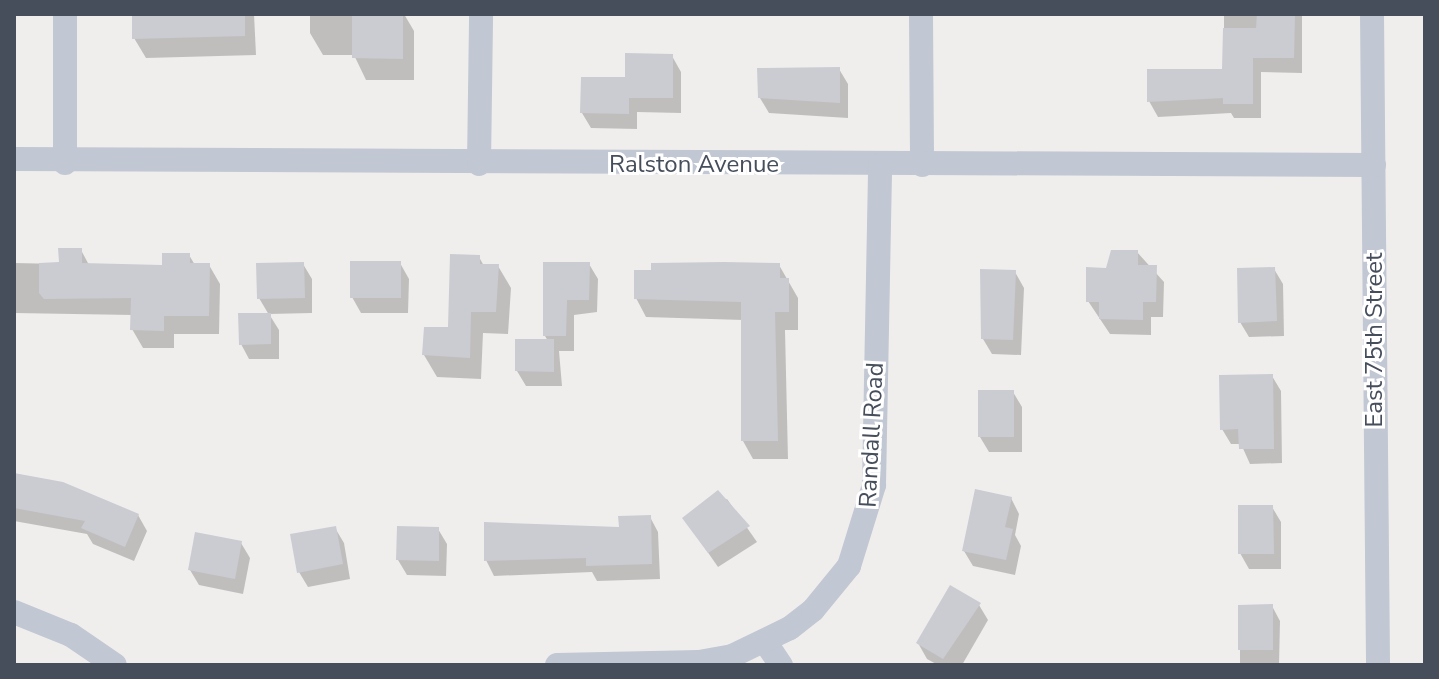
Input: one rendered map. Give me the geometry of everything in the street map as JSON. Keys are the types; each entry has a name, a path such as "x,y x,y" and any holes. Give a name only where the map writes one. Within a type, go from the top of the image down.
{"street":[{"path":"65,14 65,163"},
{"path":"479,164 481,14"},
{"path":"921,14 922,165"},
{"name":"East 75th Street","path":"1372,14 1378,665"},
{"name":"Ralston Avenue","path":"14,159 65,163 1374,165"},
{"name":"Randall Road","path":"557,665 699,662 766,643 813,610 855,553 869,513 874,485 880,165"},
{"path":"14,612 71,635 115,665"},
{"path":"766,643 781,665"}],"building":[{"path":"132,14 245,14 245,36 132,39"},
{"path":"352,14 403,14 403,59 352,58"},
{"path":"1257,14 1295,14 1294,58 1253,58 1253,104 1223,104 1223,98 1147,102 1147,69 1222,69 1223,28 1256,28"},
{"path":"625,53 673,54 673,98 629,98 629,114 580,113 581,77 625,77"},
{"path":"840,67 840,103 758,98 757,68"},
{"path":"58,248 82,248 82,263 162,265 162,253 190,253 190,263 210,263 209,316 164,316 164,331 130,330 131,298 44,299 39,293 39,263 59,262"},
{"path":"1111,250 1138,250 1138,265 1157,265 1156,302 1143,302 1143,320 1099,319 1099,302 1086,302 1086,267 1106,268"},
{"path":"450,254 480,255 480,264 499,264 496,312 471,312 470,358 422,355 424,327 448,327"},
{"path":"350,261 401,261 401,298 350,298"},
{"path":"304,262 305,298 257,299 256,263"},
{"path":"543,262 590,262 589,300 567,300 566,336 543,336"},
{"path":"651,263 780,263 780,278 789,278 789,312 775,312 778,441 741,441 741,302 634,299 634,270 651,270"},
{"path":"1275,267 1277,321 1238,323 1237,268"},
{"path":"980,269 1016,270 1013,340 981,339"},
{"path":"238,313 271,313 271,344 239,345"},
{"path":"515,339 554,339 554,372 515,371"},
{"path":"1273,374 1274,449 1239,449 1238,429 1220,430 1219,375"},
{"path":"978,390 1014,390 1014,437 978,437"},
{"path":"14,473 63,482 139,514 125,547 81,528 85,521 14,508"},
{"path":"975,489 1012,497 1005,527 1013,529 1006,560 962,551"},
{"path":"718,490 750,526 708,553 682,518"},
{"path":"1238,505 1273,505 1274,554 1238,554"},
{"path":"651,515 652,564 586,566 586,558 484,561 484,522 619,527 618,516"},
{"path":"336,526 343,564 297,573 290,534"},
{"path":"397,526 439,527 439,561 396,560"},
{"path":"195,532 242,541 235,579 188,570"},
{"path":"950,585 981,603 943,659 916,643"},
{"path":"1273,604 1273,650 1238,650 1238,605"}]}
